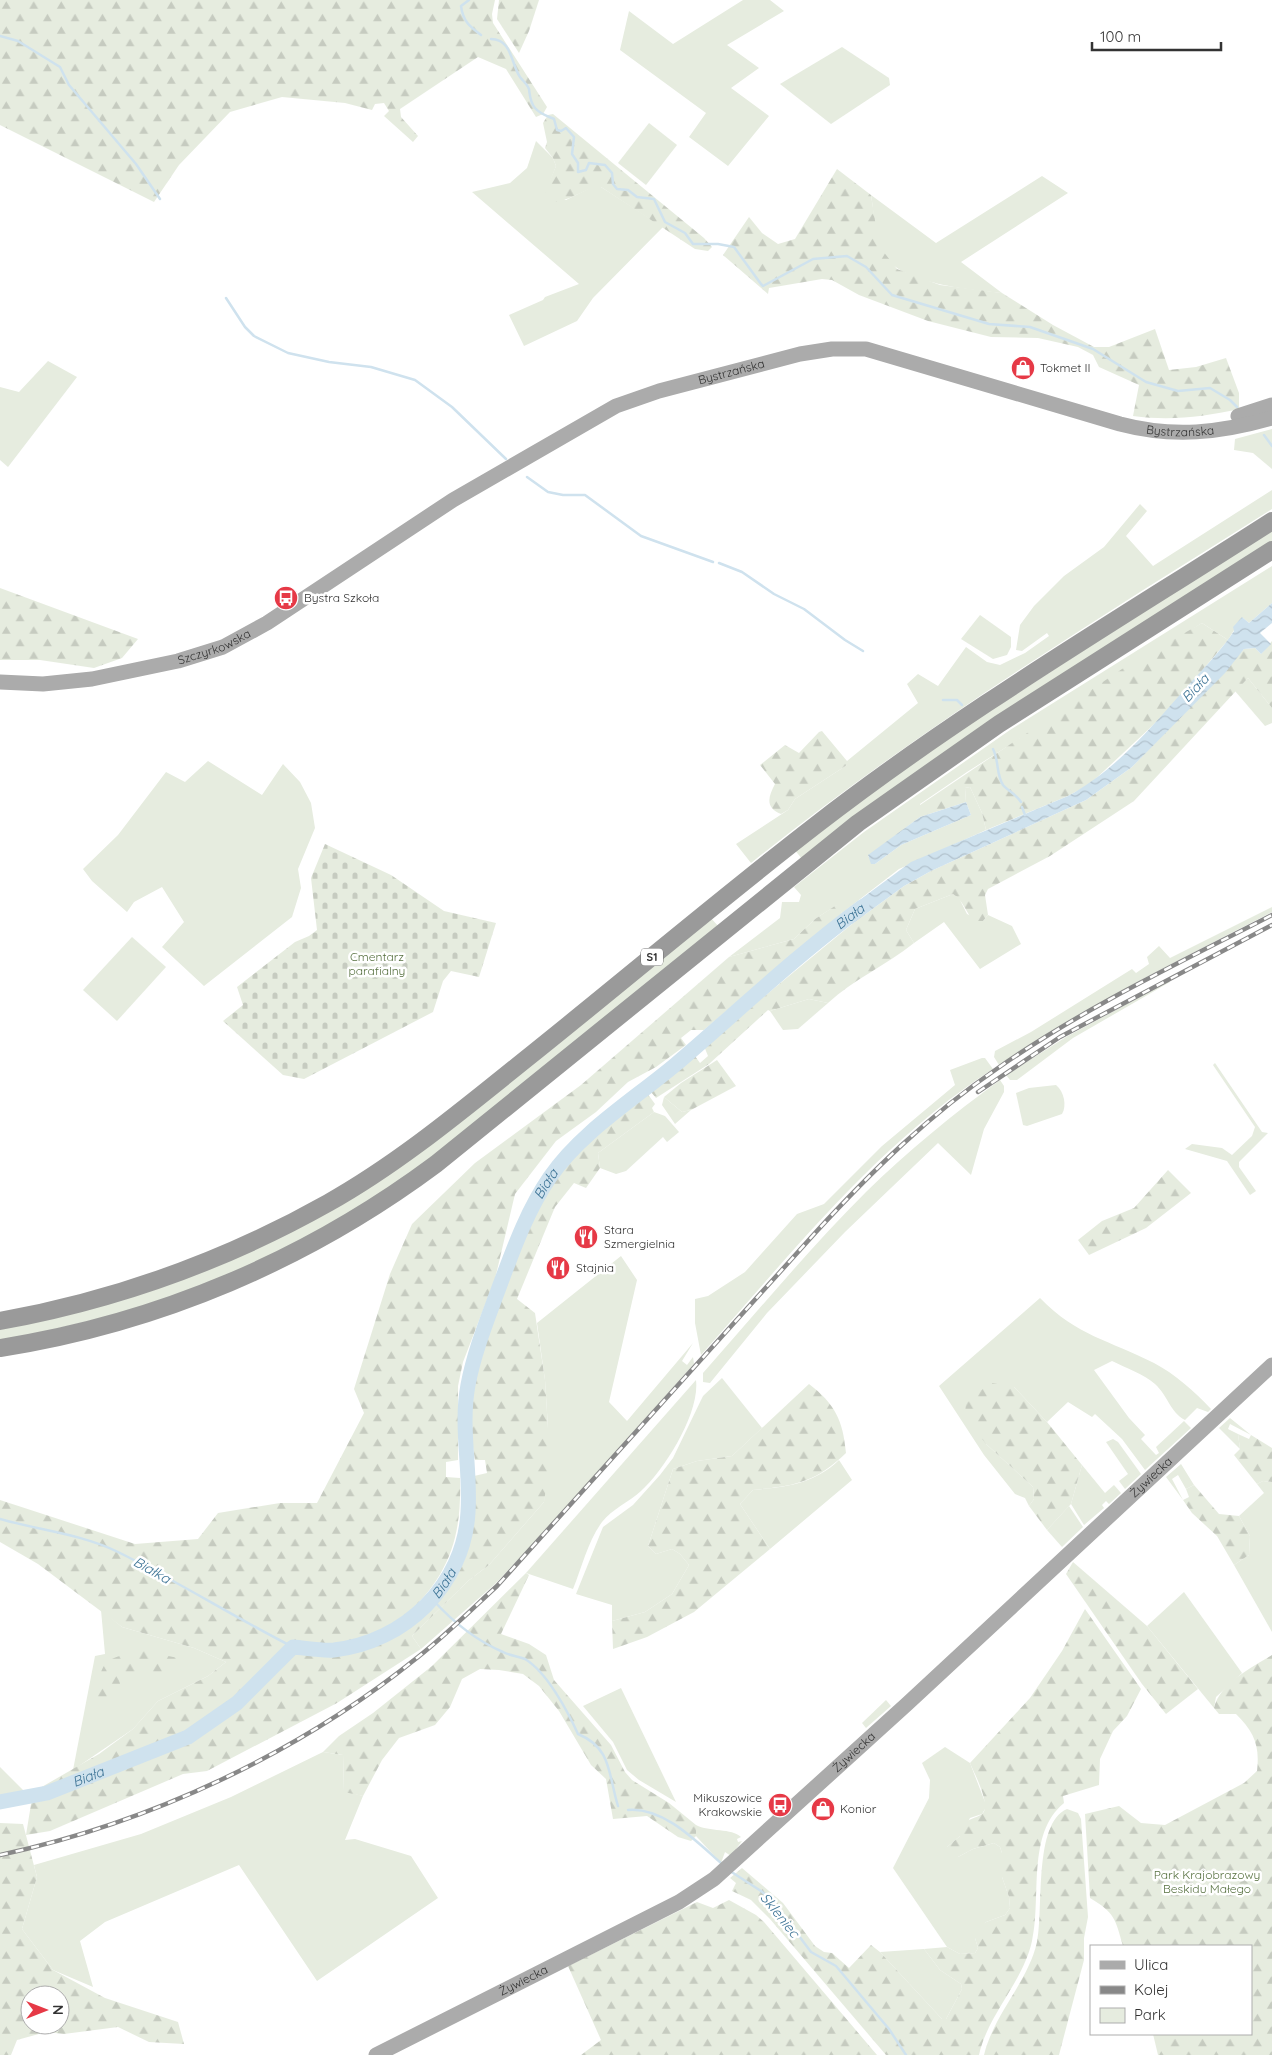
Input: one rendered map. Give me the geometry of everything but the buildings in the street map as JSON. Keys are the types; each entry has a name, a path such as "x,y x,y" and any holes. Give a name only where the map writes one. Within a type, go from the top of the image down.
{"highway":[{"name":"S1","path":"0,1321 110,1297 208,1262 264,1237 368,1179 461,1111 814,826 877,779 1002,692 1272,521"},
{"name":"S1","path":"0,1348 50,1339 110,1324 199,1296 270,1265 336,1231 378,1205 436,1164 784,881 890,800 1016,713 1272,550"}],"main road":[{"name":"Bystrzańska","path":"399,535 494,476 616,406 659,391 819,350 848,348 874,351 1139,429 1174,434 1228,428 1272,418"},
{"name":"Bystrzańska","path":"1091,415 1140,424 1176,426 1221,420 1272,405"},
{"name":"Szczyrkowska","path":"0,682 43,684 92,679 164,664 223,647 267,623 399,535"},
{"name":"Żywiecka","path":"376,2055 679,1902 717,1876 1272,1365"}],"green space":[{"path":"0,0 495,0 492,14 493,23 547,107 543,114 536,117 506,69 478,57 400,109 401,117 418,136 413,142 384,116 389,111 384,103 375,104 372,110 345,103 282,97 230,112 179,165 154,202 0,125"},
{"path":"499,0 539,0 529,31 519,53 497,19"},
{"path":"743,0 770,0 784,11 727,45 759,68 731,88 769,116 728,166 689,137 706,113 620,50 629,11 673,44"},
{"path":"842,47 889,78 890,85 831,124 780,84"},
{"path":"553,114 704,238 712,247 708,251 695,249 601,187 554,202 545,192 556,166 553,158 545,148 547,142 543,123 548,115"},
{"path":"649,123 677,145 646,185 618,163"},
{"path":"536,141 553,158 556,166 546,192 566,200 592,187 601,187 663,227 593,298 577,321 524,346 509,315 543,300 545,297 579,284 472,192 510,183 527,168"},
{"path":"837,169 871,195 879,246 897,269 940,285 1002,293 1053,325 1094,347 1109,347 1155,329 1169,370 1196,367 1226,358 1239,393 1239,409 1186,417 1133,416 1139,385 1099,367 1093,355 1078,347 1038,338 991,337 928,321 859,295 832,280 822,279 769,288 768,294 723,255 749,217 762,233 778,244 795,239"},
{"path":"1042,176 1068,193 961,262 1002,293 951,286 914,276 898,268 885,258 878,245 871,195 936,243"},
{"path":"48,361 77,377 8,467 0,460 0,387 19,392"},
{"path":"1272,429 1272,469 1253,453 1234,450 1235,439"},
{"path":"1272,490 1272,509 1006,678 813,814 751,863 736,844 788,810 795,799 847,765 847,761 918,703 907,684 918,674 938,686 966,647 987,662 1000,665 1025,653 1049,636 1047,633 1022,651 1016,650 1020,625 1034,606 1064,576 1104,547 1140,504 1147,511 1126,536 1153,566"},
{"path":"1272,528 1272,544 802,859 794,849 896,772"},
{"path":"1272,566 1272,603 1249,623 1242,617 1228,640 1202,623 967,772 920,804 920,817 868,856 875,864 901,845 971,815 966,802 965,788 970,787 982,813 986,830 899,869 842,913 837,905 815,919 794,939 729,957 780,918 782,902 799,902 801,895 794,887 864,832 1010,730"},
{"path":"0,588 138,639 122,658 94,668 40,660 0,660"},
{"path":"980,615 1011,637 1011,647 1007,655 993,659 961,639"},
{"path":"1202,623 1228,640 1166,713 1090,784 1068,796 986,830 982,813 970,787 965,788 966,802 920,817 920,805 1125,667"},
{"path":"1272,641 1272,708 1248,678 1134,801 1050,856 988,889 985,895 988,915 983,921 974,921 953,894 915,909 906,930 914,943 848,987 828,1003 809,999 768,1010 709,1064 656,1098 651,1092 695,1056 700,1063 708,1056 704,1046 852,924 904,886 931,871 1086,800 1132,767 1244,649 1255,648 1261,654"},
{"path":"1248,678 1272,708 1272,723 1265,726 1235,691"},
{"path":"822,731 847,761 847,765 795,799 788,810 781,814 776,812 772,809 769,802 775,784 760,765 785,745 799,753"},
{"path":"208,761 262,795 283,764 300,782 311,803 315,828 298,869 301,888 292,917 204,986 162,947 184,922 162,887 134,902 127,912 92,881 83,869 118,835 166,772 185,782"},
{"name":"Cmentarz parafialny","path":"325,844 391,875 444,911 496,923 479,977 451,971 443,981 433,1012 304,1079 283,1075 223,1021 243,1005 237,987 295,942 317,930 311,878"},
{"path":"953,894 959,898 967,914 983,921 988,915 1012,926 1021,944 980,969 944,922 914,943 906,930 915,909"},
{"path":"838,904 842,913 704,1030 691,1030 681,1038 686,1045 656,1067 628,1082 596,1112 556,1141 515,1194 495,1279 463,1362 458,1386 458,1460 446,1462 446,1477 460,1478 460,1500 455,1539 441,1573 430,1589 401,1620 407,1629 442,1597 454,1580 470,1543 474,1523 474,1476 487,1473 485,1460 475,1460 472,1440 471,1414 476,1380 495,1311 509,1274 541,1204 558,1175 575,1154 601,1130 647,1093 655,1104 652,1108 654,1112 598,1153 600,1168 586,1188 574,1183 555,1207 517,1299 535,1313 545,1380 549,1467 544,1502 489,1565 468,1581 412,1636 421,1649 337,1703 207,1771 183,1774 50,1831 26,1835 33,1792 99,1754 133,1729 158,1701 208,1676 226,1662 194,1648 122,1627 38,1564 0,1542 0,1500 135,1544 198,1539 218,1513 280,1503 317,1503 364,1413 354,1389 390,1274 412,1224 475,1163 581,1085 729,957 794,939 815,919"},
{"path":"1272,907 1272,912 1099,1003 999,1065 994,1057 995,1051 1031,1032 1132,969 1136,973 1149,964 1147,957 1159,946 1170,958"},
{"path":"710,917 719,927 404,1181 296,1246 156,1305 0,1342 0,1326 279,1236"},
{"path":"132,937 166,967 117,1021 83,990"},
{"path":"1169,981 1073,1038 1017,1080 1010,1080 1006,1075 1066,1037"},
{"path":"809,999 828,1003 798,1029 783,1030 770,1011"},
{"path":"985,1058 993,1069 951,1098 874,1165 803,1240 701,1355 695,1323 695,1299 708,1296 745,1272 797,1214 824,1204 882,1146 955,1085 950,1070"},
{"path":"717,1060 736,1086 691,1110 682,1112 664,1097 681,1083"},
{"path":"1215,1063 1262,1132 1268,1133 1239,1162 1239,1167 1256,1191 1250,1195 1227,1161 1185,1149 1192,1144 1222,1148 1232,1155 1252,1136 1255,1127 1213,1065"},
{"path":"1000,1080 1004,1086 1004,1092 984,1129 971,1175 938,1143 845,1232 767,1313 710,1383 703,1382 703,1373 804,1258 866,1192 931,1133"},
{"path":"1056,1085 1064,1099 1064,1111 1062,1114 1027,1126 1023,1125 1016,1093 1029,1088"},
{"path":"664,1097 682,1112 691,1110 675,1124 662,1105"},
{"path":"654,1112 665,1116 679,1132 667,1142 663,1137 626,1171 616,1174 600,1168 598,1153"},
{"path":"1168,1170 1191,1193 1146,1228 1089,1255 1078,1240 1102,1221 1134,1208"},
{"path":"621,1256 637,1280 609,1402 627,1421 693,1343 682,1361 687,1365 693,1357 694,1364 495,1584 421,1649 412,1636 468,1581 489,1565 544,1502 548,1428 545,1380 537,1323"},
{"path":"1040,1298 1054,1311 1080,1329 1138,1355 1169,1372 1191,1389 1211,1409 1208,1412 1197,1408 1185,1420 1176,1413 1151,1380 1112,1361 1094,1370 1129,1418 1145,1435 1141,1439 1156,1455 1159,1453 1156,1447 1184,1421 1191,1428 1145,1470 1122,1439 1095,1414 1092,1417 1068,1402 1047,1422 1014,1387 986,1444 1033,1487 1034,1499 1029,1506 1025,1498 1015,1494 984,1455 939,1386"},
{"path":"722,1378 762,1428 732,1456 697,1461 673,1469 648,1546 656,1554 672,1549 680,1554 689,1565 672,1594 645,1612 612,1621 612,1605 576,1594 603,1527 633,1505 660,1475 673,1458 703,1396"},
{"path":"696,1380 696,1393 692,1408 679,1440 660,1469 641,1491 611,1513 597,1529 573,1589 526,1573"},
{"path":"992,1383 1014,1387 1047,1422 1082,1465 1071,1504 1047,1530 1029,1506 1034,1499 1033,1487 986,1444 965,1416 966,1400"},
{"path":"809,1384 818,1391 836,1414 843,1431 846,1453 814,1477 780,1487 753,1490 740,1504 770,1549 694,1612 647,1637 613,1649 612,1621 645,1612 672,1594 689,1565 680,1554 672,1549 656,1554 648,1546 673,1469 697,1461 732,1456"},
{"path":"1230,1418 1251,1435 1230,1424 1228,1429 1238,1434 1240,1449 1219,1428"},
{"path":"1238,1434 1249,1439 1251,1435 1272,1448 1272,1482 1263,1481 1257,1484 1234,1455 1240,1449"},
{"path":"1113,1439 1118,1442 1141,1474 1125,1489 1119,1481 1128,1474 1106,1442"},
{"path":"839,1460 852,1480 770,1549 740,1504 753,1490 799,1483 820,1474"},
{"path":"1181,1464 1194,1485 1186,1489 1178,1475 1172,1479 1183,1500 1166,1477"},
{"path":"1082,1465 1105,1493 1114,1485 1121,1493 1109,1504 1106,1501 1102,1505 1104,1508 1084,1525 1071,1504"},
{"path":"1263,1481 1272,1482 1272,1632 1234,1565 1249,1555 1250,1536 1239,1516 1264,1493 1257,1484"},
{"path":"1194,1485 1219,1514 1239,1516 1250,1536 1249,1555 1234,1565 1217,1536 1192,1513 1183,1500 1189,1497 1186,1489"},
{"path":"1069,1506 1083,1527 1062,1547 1047,1530"},
{"path":"1073,1562 1147,1626 1198,1689 1166,1714 1142,1684 1066,1574"},
{"path":"526,1573 529,1575 501,1634 529,1644 546,1655 554,1680 611,1745 625,1772 632,1780 669,1803 696,1825 696,1836 691,1841 678,1837 647,1816 613,1819 606,1779 591,1765 559,1711 539,1686 523,1674 499,1670 480,1669 462,1679 450,1707 435,1725 399,1738 382,1760 363,1796 344,1792 343,1755 323,1752 339,1736 373,1713 432,1666"},
{"path":"1184,1592 1242,1673 1216,1697 1214,1708 1147,1626"},
{"path":"1085,1609 1141,1689 1127,1716 1113,1731 1100,1759 1099,1785 1063,1796 1064,1803 1052,1816 1044,1832 1038,1868 1035,1924 1028,1956 983,2040 979,2055 886,2055 770,1919 751,1900 732,1891 736,1883 730,1878 742,1868 783,1903 815,1946 824,1952 832,1953 849,1968 871,1945 880,1952 942,2019 946,2019 962,1989 961,1984 940,1970 924,1949 947,1947 960,1954 975,1953 978,1948 975,1932 986,1922 1005,1915 1010,1908 1009,1897 1002,1877 1002,1853 1000,1847 994,1843 973,1849 958,1857 951,1857 947,1852 947,1847 960,1836 960,1824 982,1814 985,1810 984,1797 970,1763 1030,1698 1062,1651"},
{"path":"101,1610 122,1627 194,1648 226,1662 208,1676 158,1701 133,1729 73,1770 95,1656 105,1654"},
{"path":"139,1650 178,1658 164,1677 130,1673 119,1679 122,1693 104,1703 96,1700 100,1677 105,1664 117,1657"},
{"name":"Park Krajobrazowy Beskidu Małego","path":"1272,1655 1272,2055 1158,2055 1153,2035 1252,2035 1252,1945 1123,1945 1113,1917 1105,1908 1090,1898 1085,1814 1119,1806 1141,1823 1165,1825 1244,1783 1257,1771 1258,1754 1254,1740 1247,1727 1236,1714 1219,1714 1214,1708 1217,1699 1229,1684"},
{"path":"621,1688 676,1802 639,1780 627,1770 613,1742 583,1706"},
{"path":"886,1700 891,1706 866,1728 862,1723"},
{"path":"945,1747 970,1763 985,1802 985,1809 982,1814 970,1818 960,1836 947,1847 958,1857 973,1849 994,1843 1000,1847 1002,1853 1002,1877 1009,1897 1010,1908 1005,1915 986,1922 975,1938 978,1948 975,1953 960,1954 947,1947 893,1868 929,1798 930,1780 922,1763"},
{"path":"323,1752 343,1755 344,1791 363,1796 345,1840 355,1839 411,1856 438,1898 317,1981 239,1865 105,1922 80,1941 93,1987 53,1970 22,1929 37,1877 34,1865 141,1834 231,1797"},
{"path":"0,1767 25,1792 0,1795"},
{"path":"1067,1809 1078,1813 1081,1819 1088,1917 1084,1938 1084,1960 1059,2055 984,2055 995,2026 1033,1957 1039,1928 1044,1849 1049,1831 1056,1817"},
{"path":"0,1823 23,1824 37,1877 22,1929 53,1970 105,1998 178,2022 184,2044 149,2042 118,2027 70,2033 70,1985 20,1985 20,2035 35,2035 17,2040 11,2055 0,2055"},
{"path":"696,1825 707,1829 732,1832 741,1837 737,1839 738,1842 742,1841 736,1849 737,1851 731,1856 725,1852 721,1863 696,1836"},
{"path":"729,1900 756,1915 764,1922 877,2055 581,2055 601,2040 568,1966 697,1902 713,1908"},
{"path":"924,1949 940,1970 961,1984 962,1989 946,2019 942,2019 880,1952"}],"water":[{"path":"1272,603 1272,623 1260,633 1271,644 1261,654 1255,648 1244,649 1225,673 1132,767 1086,800 931,871 904,886 852,924 842,913 911,862 1068,796 1103,773 1150,729 1219,651 1234,631 1233,627 1242,617 1249,623"},
{"path":"966,802 971,815 901,845 875,864 871,864 868,855 920,817"}],"waterway":[{"path":"469,0 461,6 463,16 470,26 481,35"},
{"path":"0,36 18,41 60,67 69,85 136,164 160,199"},
{"path":"491,39 498,40 507,48 517,72 529,89 531,101 535,108 554,119 557,130 561,131 566,128 574,137 572,154 578,163 578,172 586,170 589,163 605,165 612,173 613,184 617,189 628,190 637,197 654,199 665,222 685,233 693,244 718,244 734,247 763,286 813,259 847,256 866,267 892,295 989,324 1030,327 1093,349 1146,382 1178,391 1210,388 1230,400 1237,407"},
{"path":"226,298 245,327 254,336 288,353 329,362 371,367 415,380 452,407 506,459"},
{"path":"1264,435 1272,446"},
{"path":"527,477 548,492 563,495 585,495 641,536 713,562"},
{"path":"719,563 742,572 774,594 804,609 863,651"},
{"path":"943,700 957,700 962,705"},
{"path":"993,749 1003,785 1021,802"},
{"path":"1022,807 1025,815"},
{"name":"Biała","path":"0,1802 47,1793 188,1737 237,1703 293,1647 334,1650 360,1645 384,1635 407,1622 426,1605 443,1586 455,1563 464,1539 469,1496 465,1433 468,1385 485,1327 514,1248 541,1190 563,1161 592,1131 675,1065 790,965 862,907"},
{"name":"Białka","path":"0,1519 90,1541 118,1552 293,1647"},
{"name":"Skleniec","path":"433,1600 448,1616 474,1636 506,1653 525,1659 541,1673 563,1704 578,1734 589,1740 603,1754 618,1806"},
{"name":"Skleniec","path":"628,1810 654,1814 667,1820 691,1836 722,1864"},
{"name":"Skleniec","path":"730,1871 772,1900 811,1952 836,1966 889,2029 906,2055"}],"railway":[{"path":"0,1855 112,1824 167,1804 221,1780 273,1753 324,1724 372,1692 428,1649 497,1586 816,1232 880,1166 925,1124 998,1068 1064,1026 1132,987 1272,915"},
{"path":"978,1092 1060,1037 1272,925"}],"place":[{"name":"Tokmet II","path":"1023,368"},
{"name":"Bystra Szkoła","path":"286,598"},
{"name":"Stara Szmergielnia","path":"586,1237"},
{"name":"Stajnia","path":"558,1268"},
{"name":"Mikuszowice Krakowskie","path":"780,1805"},
{"name":"Konior","path":"823,1809"}]}
